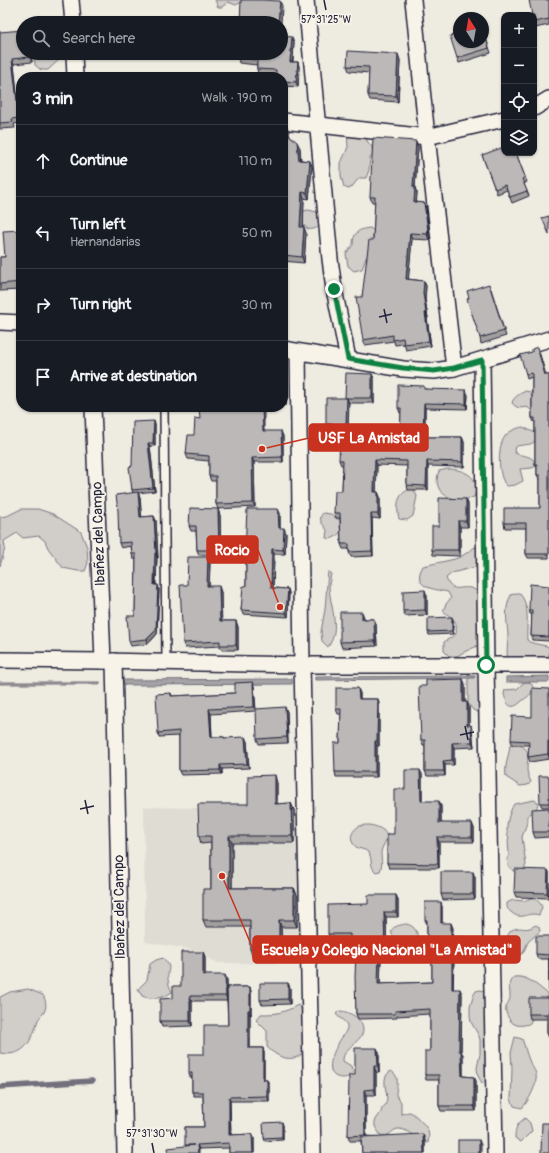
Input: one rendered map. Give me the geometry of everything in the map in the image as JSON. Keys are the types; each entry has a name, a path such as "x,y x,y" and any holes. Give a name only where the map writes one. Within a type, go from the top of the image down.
{"street":[{"path":"72,0 73,16"},
{"path":"306,0 330,259 334,289 348,359"},
{"path":"413,0 427,137 454,368"},
{"path":"74,60 75,72"},
{"path":"537,106 549,98"},
{"path":"288,122 427,137 501,120"},
{"path":"0,322 16,322"},
{"path":"288,350 403,368 434,371 454,368 549,339"},
{"path":"298,352 302,665 313,1153"},
{"path":"482,360 495,1153"},
{"name":"Ibañez del Campo","path":"93,412 109,661 124,1153"},
{"path":"0,660 302,665 549,665"}],"lane":[{"path":"164,412 166,662"}],"shaded area":[{"path":"215,0 245,0 236,5 228,2 222,7 218,7"},
{"path":"35,60 59,60 48,70 41,70 35,65"},
{"path":"347,131 366,133 367,141 372,147 373,155 370,158 369,170 366,178 359,178 351,188 348,189 344,187 341,176 341,163 348,147"},
{"path":"308,210 322,215 321,224 315,228 307,228 303,223 302,217 304,211"},
{"path":"370,228 378,235 362,269 354,271 348,266 346,254 353,245 354,237 357,232 362,229"},
{"path":"526,391 534,393 536,414 527,407 517,407 512,403 516,397"},
{"path":"523,427 533,432 540,431 534,442 517,446 514,449 515,453 528,456 533,459 536,466 532,468 520,469 523,481 515,485 507,486 500,470 500,449 505,436 509,432"},
{"path":"447,469 460,471 473,479 476,484 474,497 467,499 452,498 441,492 437,479 439,471"},
{"path":"413,488 417,496 413,516 407,520 399,519 399,500 404,493"},
{"path":"21,509 38,509 53,514 81,532 87,547 88,563 85,571 63,568 48,548 45,541 39,536 23,538 17,533 4,541 5,548 0,566 0,517 7,516"},
{"path":"323,513 331,514 337,519 341,519 345,525 335,537 329,539 326,538 327,530 322,524 321,520 321,515"},
{"path":"475,547 481,552 475,567 452,573 446,578 448,583 453,588 471,588 483,595 484,643 457,656 449,656 444,651 444,642 456,634 456,626 454,620 443,611 451,598 448,592 430,588 421,583 420,573 423,566 455,559"},
{"path":"328,571 331,574 329,584 334,616 334,632 328,647 322,641 321,632 325,609"},
{"path":"519,593 523,598 527,609 527,640 532,643 549,647 549,660 535,657 508,660 507,605 511,595"},
{"path":"475,673 485,679 482,709 478,712 473,710 468,703 468,676"},
{"path":"475,676 474,678 315,680 315,677"},
{"path":"549,676 549,682 506,682 506,677"},
{"path":"292,679 292,684 124,685 123,680"},
{"path":"0,682 100,682 100,684 0,684"},
{"path":"525,682 529,682 532,685 533,688 531,692 516,706 508,705 504,694 505,690 517,689"},
{"path":"513,743 526,749 528,755 527,771 531,782 528,785 520,786 506,777 506,765 510,745"},
{"path":"534,800 538,802 537,807 527,816 527,823 522,837 526,865 524,869 517,872 513,871 508,866 507,859 509,855 509,838 507,826 510,812 514,804"},
{"path":"144,807 299,810 301,964 218,963 189,949 145,942"},
{"path":"369,825 382,829 386,834 386,840 381,852 381,868 380,871 376,872 372,867 368,852 356,847 351,838 354,830 361,826"},
{"path":"531,898 537,900 542,907 539,915 531,914 518,916 508,908 507,903 513,900 524,901"},
{"path":"406,924 413,927 418,936 414,955 394,937 392,933 392,930 395,927"},
{"path":"536,925 539,927 540,931 528,942 523,953 520,955 516,954 507,948 506,942 511,931 517,928 526,929"},
{"path":"163,958 169,966 168,981 172,992 157,998 142,996 138,989 147,980 150,964"},
{"path":"514,977 528,979 547,993 546,1001 534,1007 531,1021 527,1025 518,1025 513,1023 509,1019 506,1012 506,1007 510,1000 510,981"},
{"path":"28,989 43,995 46,1008 38,1020 30,1041 26,1046 16,1053 0,1053 0,997 10,992"},
{"path":"476,991 484,991 486,994 487,1031 485,1043 488,1058 488,1080 486,1084 482,1083 478,1076 477,1068 480,1054 480,1040 471,1022 470,1015 470,1007 474,994"},
{"path":"298,1005 304,1011 308,1048 303,1053 293,1058 277,1055 267,1047 267,1031 256,1020 261,1014 280,1012"},
{"path":"339,1011 355,1016 363,1027 363,1032 360,1037 344,1055 343,1061 351,1066 353,1073 343,1078 336,1077 331,1069 333,1053 347,1028 345,1022 336,1014"},
{"path":"515,1037 522,1039 536,1074 536,1083 534,1088 527,1102 522,1108 514,1106 511,1099 511,1053"},
{"path":"391,1071 397,1079 396,1095 401,1102 401,1114 410,1112 420,1120 428,1130 428,1143 424,1143 406,1131 400,1129 397,1129 384,1136 380,1135 375,1127 375,1121 386,1104 387,1095 385,1079"},
{"path":"525,1118 530,1123 532,1131 521,1142 515,1138 515,1132 518,1124"}],"building":[{"path":"241,0 280,1 279,16 240,16"},
{"path":"529,0 549,0 549,19 537,21 537,12 531,12"},
{"path":"16,31 16,59 12,59 16,93 16,118 12,119 13,122 0,123 0,32"},
{"path":"453,35 453,45 450,36"},
{"path":"288,37 292,37 290,62 298,62 296,82 288,81 288,72 257,69 257,60 288,60"},
{"path":"454,48 489,48 457,58"},
{"path":"348,51 398,54 396,96 368,95 369,67 347,66"},
{"path":"288,134 297,142 299,160 310,161 307,193 302,192 300,227 304,227 302,257 288,256"},
{"path":"373,138 416,141 413,187 415,187 414,202 424,203 428,230 427,234 410,233 406,279 424,281 423,293 429,341 404,344 403,338 393,340 393,335 363,340 356,297 362,297 369,240 373,240 375,197 370,197"},
{"path":"501,148 501,156 517,156 525,177 522,179 527,191 510,197 505,185 495,189 482,155"},
{"path":"549,216 549,234 542,218"},
{"path":"16,230 16,282 0,284 0,257 5,257 3,231"},
{"path":"489,284 504,331 480,338 467,299 469,298 467,291"},
{"path":"537,347 545,375 549,375 549,554 526,554 526,523 504,523 504,508 540,508 540,475 537,475 537,464 535,464 535,418 532,418 532,373 526,374 520,355 532,352 532,349"},
{"path":"346,373 372,374 372,398 345,398"},
{"path":"398,385 424,386 424,389 466,390 466,404 424,403 423,437 462,437 462,462 427,461 426,486 407,485 407,461 375,460 374,492 378,492 378,514 371,514 372,551 349,552 349,544 341,544 340,513 334,513 335,491 342,491 343,460 339,460 340,438 366,438 366,446 400,446 401,408 398,408"},
{"path":"326,398 347,398 346,425 326,424"},
{"path":"199,412 262,412 263,431 281,431 282,457 252,458 253,503 216,504 216,476 209,476 209,456 186,454 188,435 194,435 195,418 200,419"},
{"path":"154,421 153,443 148,443 153,488 132,490 129,467 132,466 133,422"},
{"path":"138,492 140,517 154,516 156,553 154,585 158,585 156,630 147,639 129,641 127,616 135,616 136,554 132,554 131,542 119,543 116,495"},
{"path":"439,498 466,499 466,521 458,521 458,550 432,550 432,526 439,526"},
{"path":"190,508 218,509 219,550 197,550 196,526 189,526"},
{"path":"247,509 278,509 279,528 284,528 283,550 272,549 271,588 288,589 286,613 241,610 243,586 246,586 245,551"},
{"path":"188,557 208,557 207,586 219,586 220,621 236,621 236,645 220,645 220,641 183,643 180,585 187,585"},
{"path":"530,584 549,586 549,637 531,636 532,610 529,610"},
{"path":"425,590 425,610 403,611 403,591"},
{"path":"340,612 362,612 362,619 374,619 375,641 340,642"},
{"path":"452,617 452,631 428,632 428,618"},
{"path":"463,679 463,702 467,702 467,725 471,725 472,742 452,743 452,760 443,761 444,771 425,771 425,740 421,740 419,686 426,686 426,680"},
{"path":"253,682 254,707 209,709 211,737 245,737 247,764 220,765 220,770 179,771 179,731 158,733 156,694 171,693 171,696 235,693 235,683"},
{"path":"336,688 358,688 359,699 378,699 377,741 375,741 375,772 335,772 334,743 340,743 341,709 336,709"},
{"path":"532,688 549,689 549,741 548,754 528,757 529,741 511,740 512,716 532,717"},
{"path":"285,707 287,737 257,739 256,709"},
{"path":"405,770 420,770 421,801 439,801 439,823 472,823 472,837 437,837 438,864 387,863 387,834 394,834 394,789 405,789"},
{"path":"275,775 275,804 291,803 292,836 229,836 229,888 294,888 294,920 279,920 279,940 273,940 273,949 250,949 250,920 203,920 203,889 211,889 211,836 199,836 198,804 248,804 248,776"},
{"path":"539,776 549,776 549,803 540,803"},
{"path":"549,808 549,832 533,832 532,809"},
{"path":"515,869 548,870 547,893 514,892"},
{"path":"441,872 473,872 473,894 441,894"},
{"path":"368,895 396,895 396,912 384,912 385,953 379,953 378,984 432,982 432,954 427,954 427,920 425,920 425,902 441,902 441,923 451,923 451,937 466,937 466,953 452,953 452,989 460,989 459,1051 461,1051 462,1076 474,1077 474,1106 439,1106 439,1075 425,1075 425,1051 430,1051 430,1009 395,1011 395,1014 356,1014 356,953 350,953 350,934 328,934 328,905 368,904"},
{"path":"536,936 549,936 549,955 536,954"},
{"path":"181,952 203,952 203,975 225,975 226,996 190,996 190,1021 160,1021 160,999 173,998 173,986 181,986"},
{"path":"260,983 288,983 288,999 260,1000"},
{"path":"227,987 250,987 250,1010 248,1010 248,1048 263,1048 263,1080 267,1080 267,1096 229,1097 229,1135 252,1134 253,1153 229,1153 229,1143 197,1145 198,1153 169,1153 168,1148 194,1145 185,1145 185,1127 204,1127 203,1092 192,1092 192,1073 189,1073 189,1054 204,1054 204,1025 228,1025"},
{"path":"529,998 549,998 549,1033 547,1033 547,1014 529,1014"},
{"path":"355,1048 377,1048 378,1066 374,1066 374,1089 364,1090 365,1135 348,1136 349,1075 355,1075"},
{"path":"282,1122 282,1137 264,1138 263,1123"},
{"path":"542,1123 549,1123 549,1153 541,1153"},
{"path":"423,1134 424,1153 362,1153 361,1137"},
{"path":"458,1140 479,1140 479,1153 458,1153"}],"waterway":[{"path":"0,1087 92,1081"}],"place":[{"name":"USF La Amistad","path":"262,449"},
{"name":"Rocio","path":"280,607"},
{"name":"Escuela y Colegio Nacional \"La Amistad\"","path":"222,876"}],"route":[{"path":"334,289 348,359 403,368 434,371 454,368 482,360 486,665"}]}
